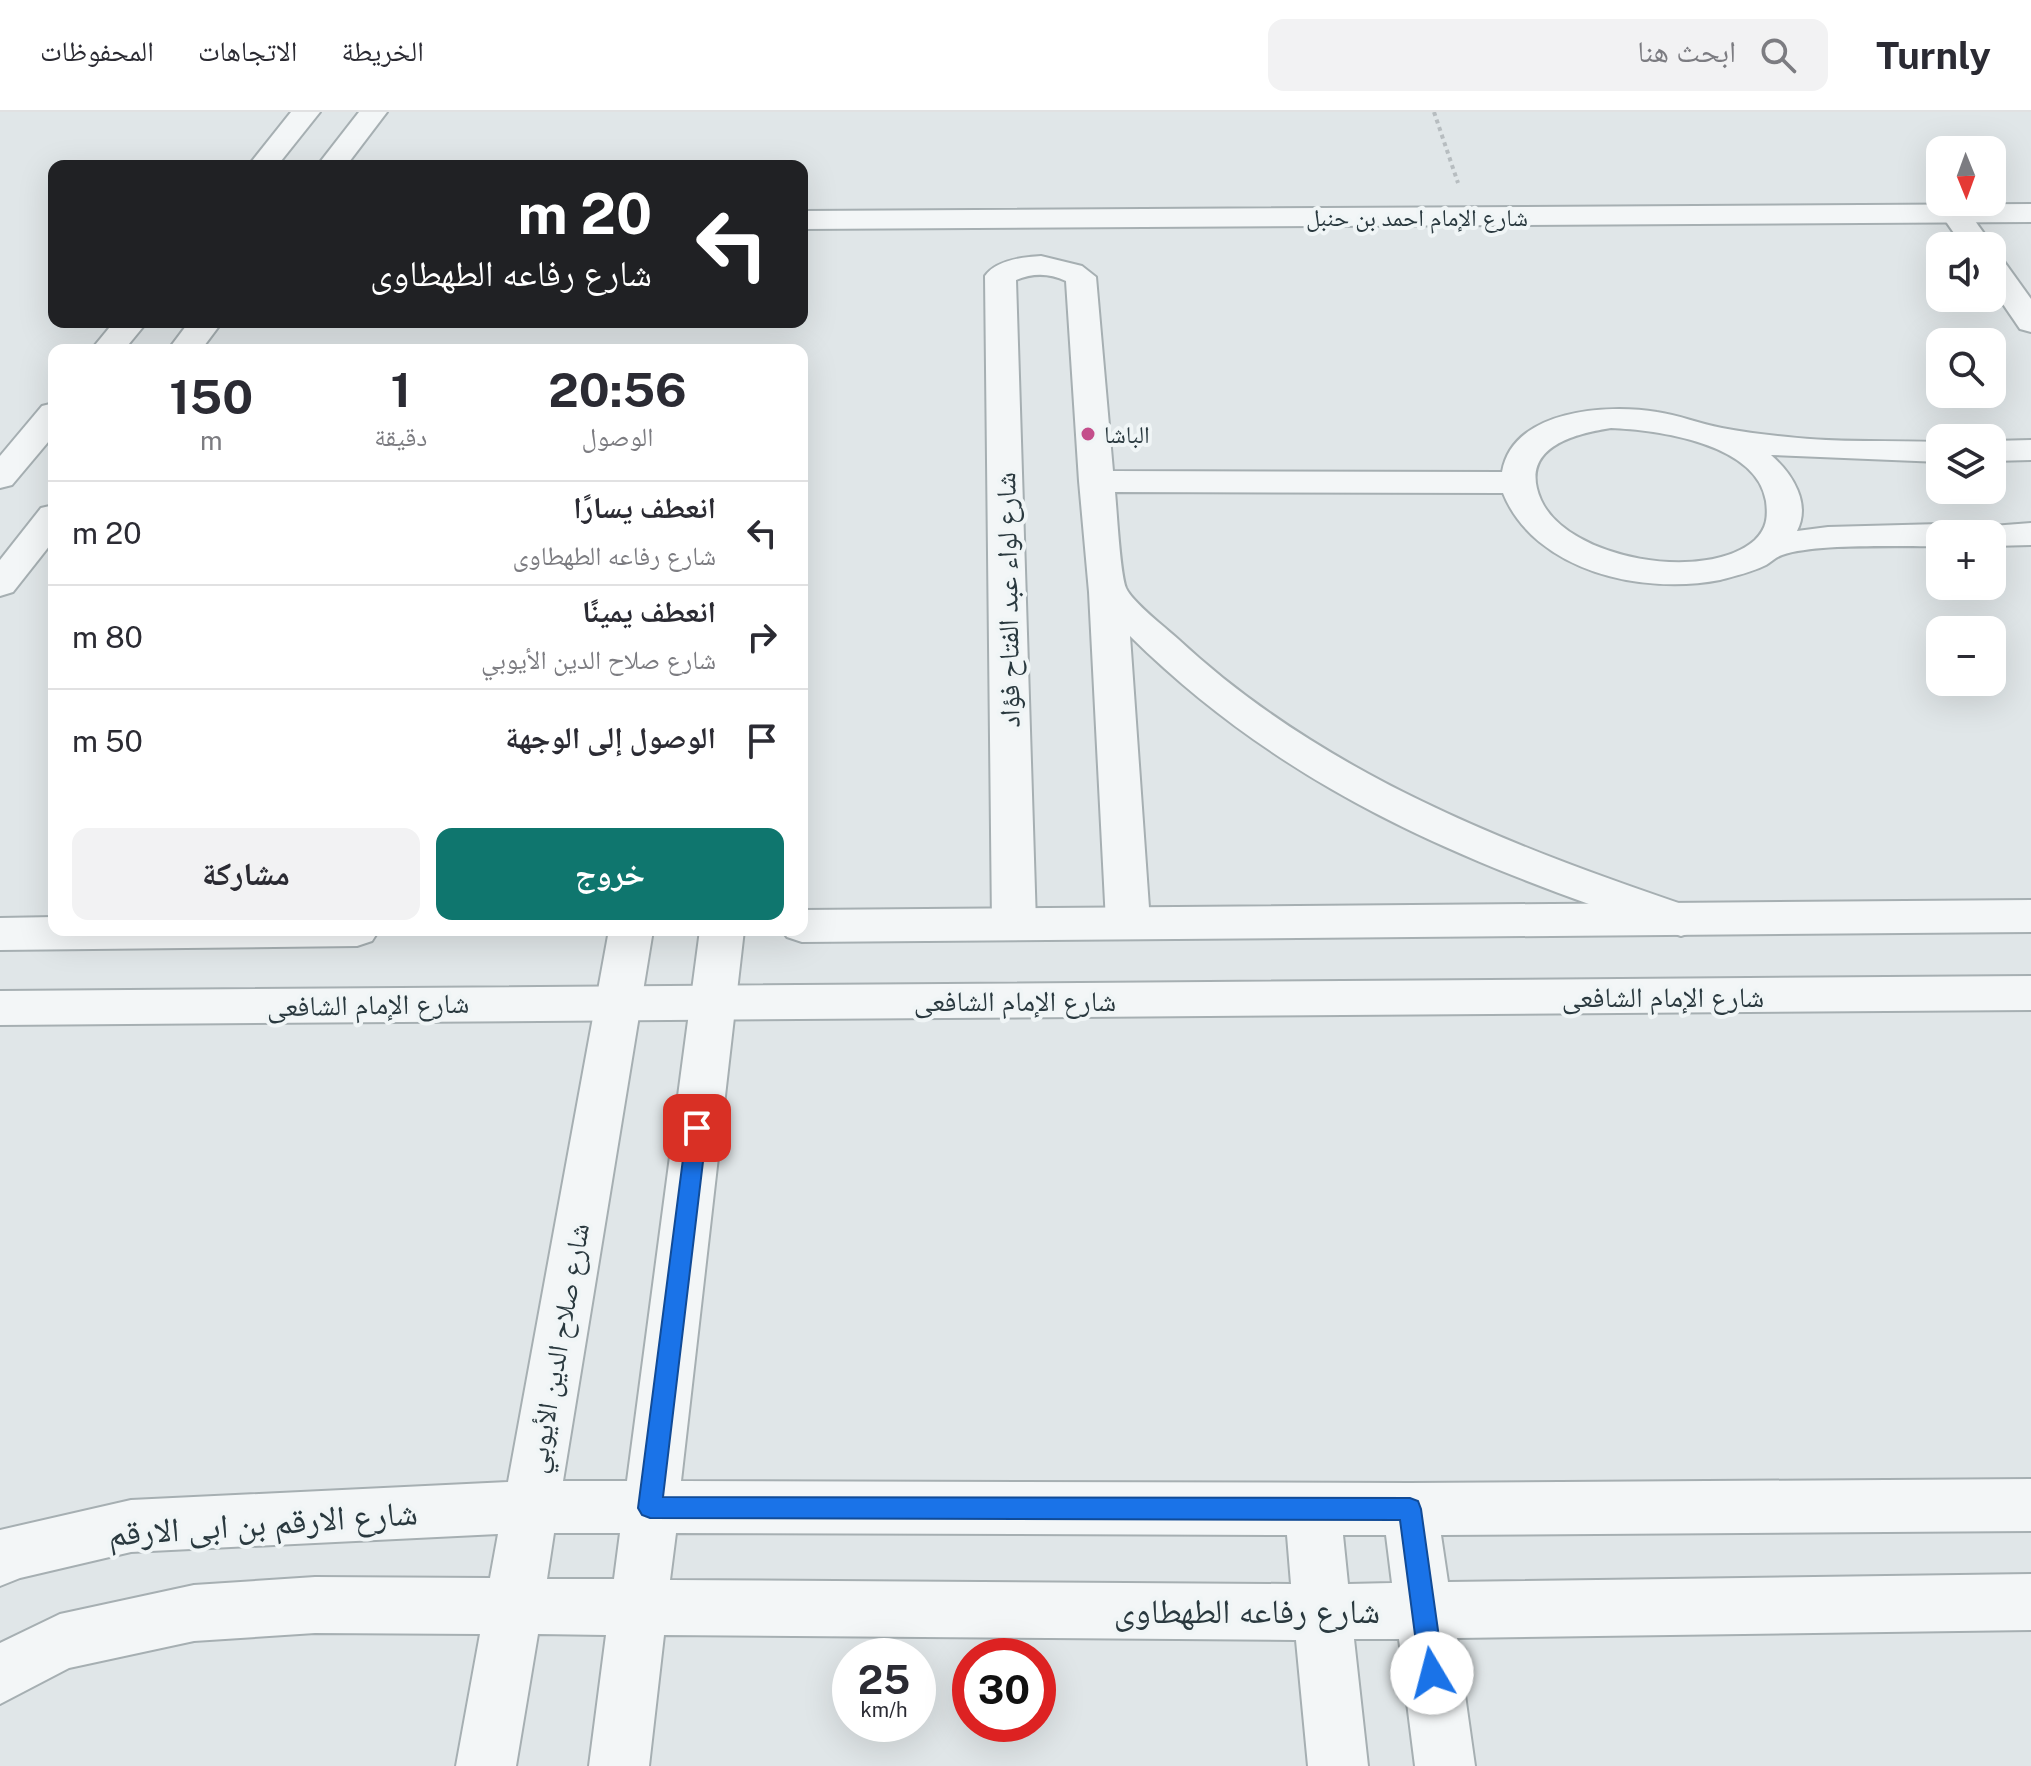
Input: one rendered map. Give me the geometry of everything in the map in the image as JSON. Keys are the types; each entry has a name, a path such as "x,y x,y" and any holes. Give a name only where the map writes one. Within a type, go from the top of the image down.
{"street":[{"path":"267,160 306,112"},
{"path":"336,160 373,112"},
{"name":"شارع الإمام احمد بن حنبل","path":"937,192 998,205"},
{"name":"شارع الإمام احمد بن حنبل","path":"808,220 998,205 1075,204 1926,213"},
{"name":"شارع الإمام احمد بن حنبل","path":"2006,213 2031,213"},
{"name":"شارع لواء عبد الفتاح فؤاد","path":"1014,923 1000,276 1025,266 1041,265 1071,271 1081,277 1096,481"},
{"path":"2006,286 2031,322"},
{"path":"112,344 126,328"},
{"path":"189,344 201,328"},
{"path":"1926,452 1791,448 1646,419 1611,418 1580,422 1553,432 1532,446 1520,463 1517,483 1526,508 1547,531 1580,551 1620,565 1664,573 1706,571 1743,562 1770,546 1828,538 1926,535"},
{"path":"0,478 48,420"},
{"path":"1714,435 1755,459 1780,488 1786,519 1770,546"},
{"path":"2006,451 2031,450"},
{"path":"1128,922 1108,592 1096,481 1517,483"},
{"path":"0,584 48,524"},
{"path":"2006,535 2031,534"},
{"path":"1108,592 1168,654 1233,706 1333,774 1437,829 1540,872 1681,920"},
{"path":"808,926 2031,916"},
{"path":"0,934 48,933"},
{"name":"شارع صلاح الدين الأيوبي","path":"486,1766 630,936"},
{"path":"619,1766 721,936"},
{"name":"شارع الإمام الشافعى","path":"0,1008 2031,993"},
{"path":"529,1507 1410,1509 2031,1505"},
{"name":"شارع الارقم بن ابى الارقم","path":"0,1559 8,1554 131,1526 303,1515 529,1507"},
{"path":"1312,1509 1338,1766"},
{"path":"1410,1509 1445,1766"},
{"name":"شارع رفاعه الطهطاوى","path":"512,1606 1323,1612 2031,1602"},
{"path":"0,1675 60,1642 194,1613 315,1605 512,1606"}],"path":[{"path":"1434,112 1459,186"}],"place":[{"name":"الباشا","path":"1088,434"}],"route":[{"path":"697,1128 650,1508 1410,1509 1432,1673"}]}
